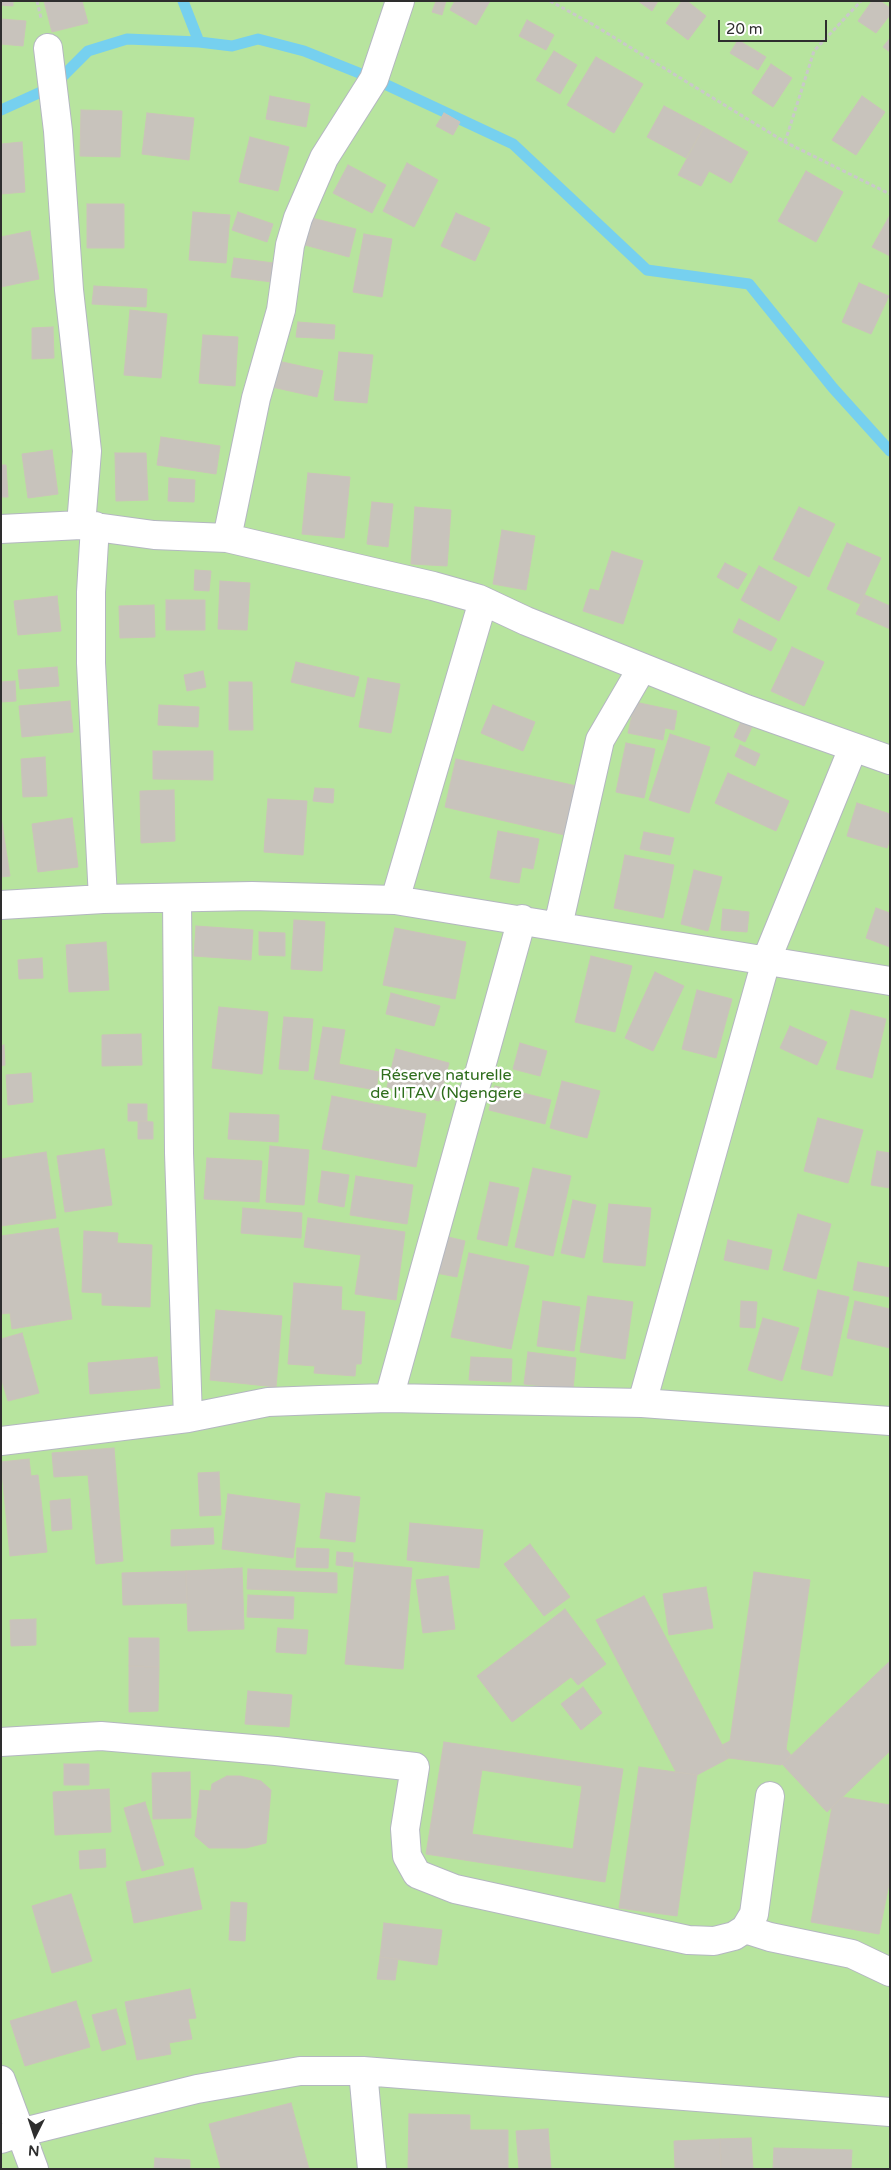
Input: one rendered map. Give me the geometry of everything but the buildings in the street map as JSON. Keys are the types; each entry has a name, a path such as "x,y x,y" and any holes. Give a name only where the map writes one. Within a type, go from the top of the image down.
{"street":[{"path":"227,538 256,398 281,310 290,245 298,218 324,158 374,79 400,1"},
{"path":"48,48 58,131 69,290 87,452 91,663 103,899"},
{"path":"1,529 88,526 154,535 227,538 433,586 483,602 642,668 802,731 890,760"},
{"path":"396,900 483,602"},
{"path":"558,926 600,740 642,668"},
{"path":"642,1403 766,961 853,748"},
{"path":"1,905 103,899 252,896 396,900 522,919 890,981"},
{"path":"177,898 179,1153 188,1418"},
{"path":"389,1398 522,919"},
{"path":"1,1441 188,1418 268,1402 389,1398 642,1403 890,1421"},
{"path":"1,1742 101,1736 415,1767 406,1829 407,1856 417,1874 456,1889 688,1940 714,1941 734,1936 745,1929 754,1914 758,1897 770,1796"},
{"path":"745,1929 770,1937 852,1954 890,1972"},
{"path":"10,2136 225,2084 300,2071 363,2071 890,2112"},
{"path":"363,2071 372,2169"},
{"path":"1,2080 10,2136 34,2169"}],"path":[{"path":"550,1 592,24 785,142 890,194"},
{"path":"785,142 814,51 861,1"}],"green space":[{"name":"Réserve naturelle de l'ITAV (Ngengere","path":"1,1 890,1 890,2169 1,2169"}],"waterway":[{"path":"183,1 199,42"},
{"path":"1,110 52,87 88,51 127,39 199,42 232,46 258,39 304,51 374,79 513,144 647,270 749,284 833,388 890,451"}]}
